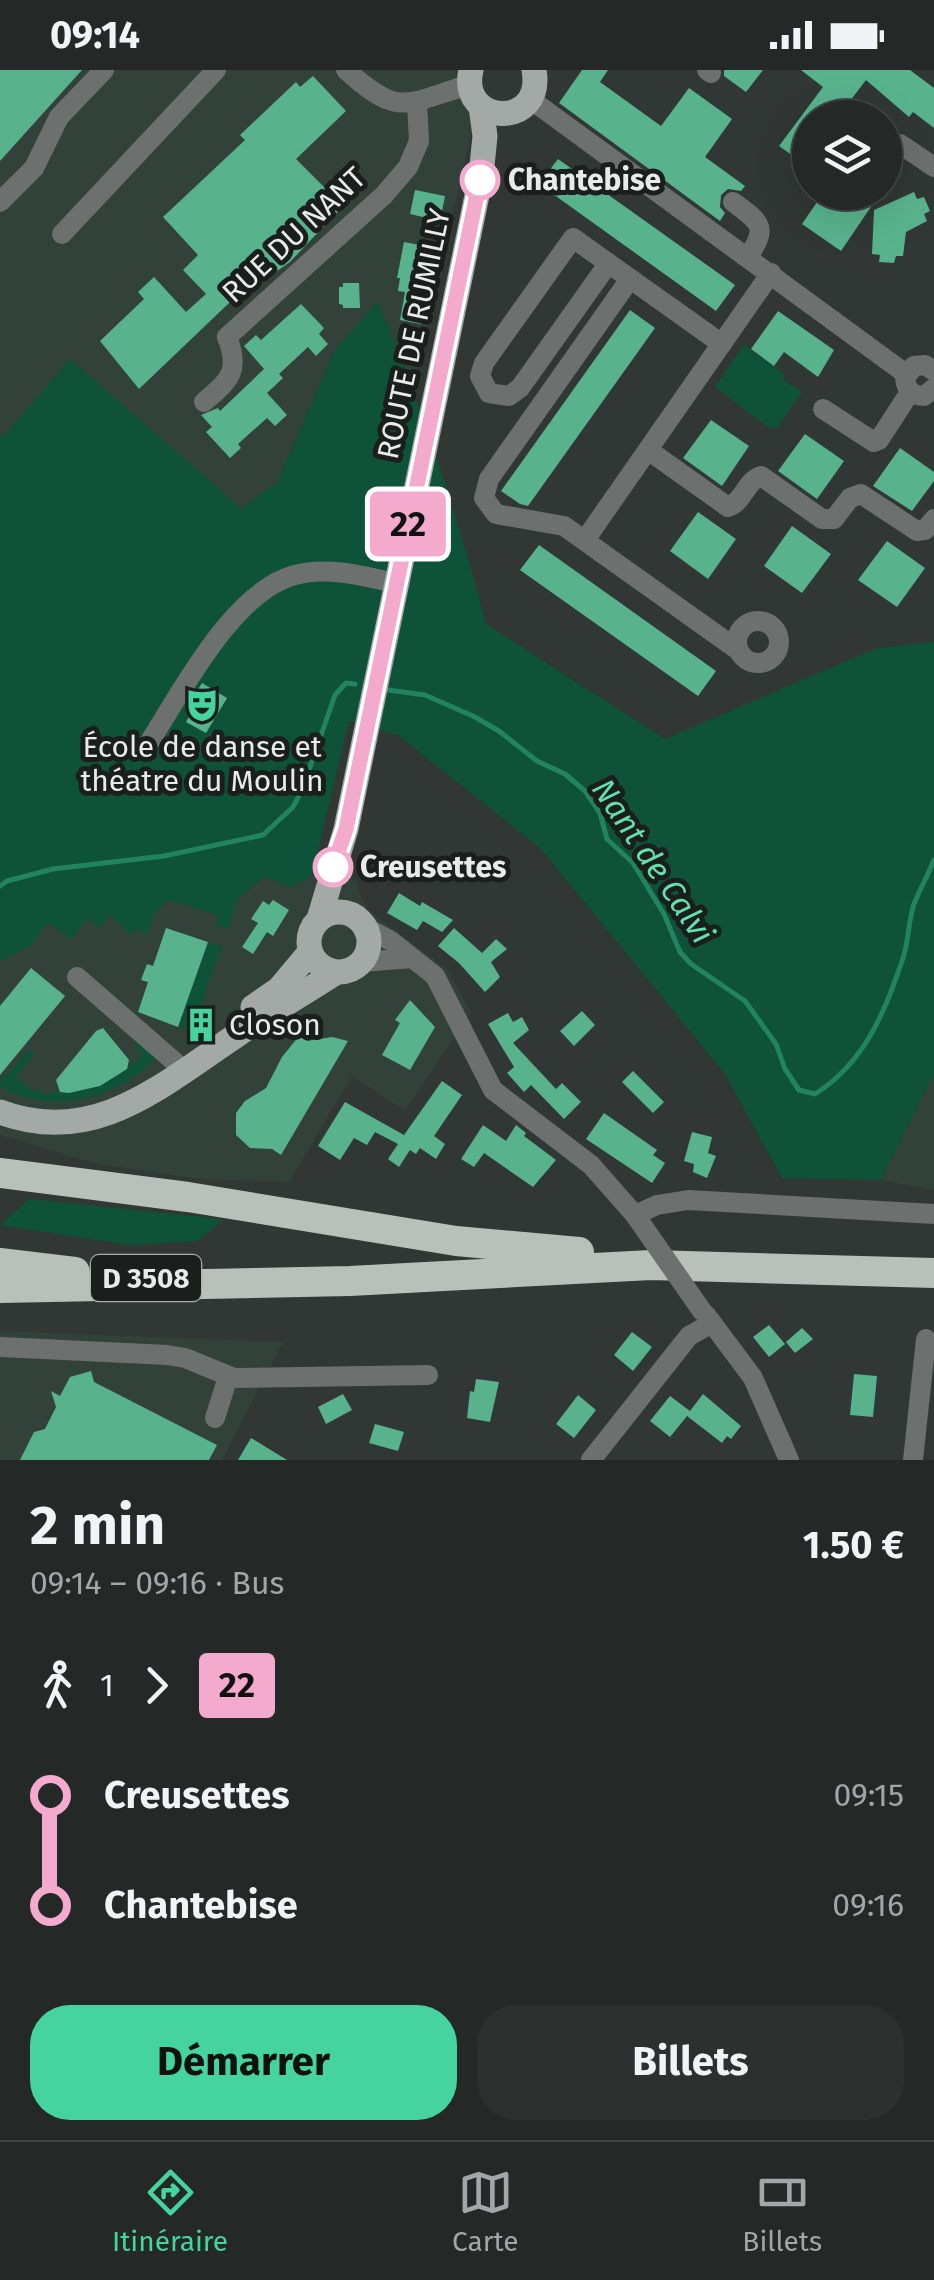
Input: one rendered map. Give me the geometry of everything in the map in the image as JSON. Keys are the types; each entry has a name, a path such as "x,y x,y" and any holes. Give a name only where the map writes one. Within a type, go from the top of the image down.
{"highway":[{"path":"0,1174 188,1197 456,1240 716,1266"},
{"name":"D 3508","path":"0,1263 153,1279 292,1282 556,1268 716,1266 934,1273"},
{"path":"0,1288 292,1282"}],"main road":[{"name":"ROUTE DE RUMILLY","path":"481,176 536,85 534,70"},
{"name":"ROUTE DE RUMILLY","path":"346,829 481,176 484,132 474,87"},
{"path":"474,87 494,113 520,106"},
{"path":"335,972 320,966 310,952 308,940 319,919 346,829"},
{"path":"0,1112 44,1124 70,1123 114,1109 162,1089 335,972 350,970 362,962 368,951 358,921 346,829"},
{"path":"319,919 329,913 358,921"},
{"path":"141,1096 160,1075 279,989 310,952"}],"street":[{"path":"0,202 34,168 59,118 104,70"},
{"path":"62,234 216,70"},
{"path":"346,70 388,102 417,103 474,87"},
{"name":"RUE DU NANT","path":"204,402 228,381 232,372 233,355 227,338 384,195 408,166 419,142 417,103"},
{"path":"520,106 771,273 919,396 933,378"},
{"path":"902,145 934,167"},
{"path":"733,202 756,219 760,229 760,240 748,257"},
{"path":"608,264 520,388 509,396 489,393 480,376 484,363 572,238 722,344"},
{"path":"578,536 648,450 771,273"},
{"path":"630,280 489,478 484,491 487,506 496,514 556,522 738,650"},
{"path":"823,410 874,442 879,440 908,383"},
{"path":"648,450 728,507 735,505 760,476 822,519 837,517 850,498 858,494 917,531 925,530 934,519"},
{"path":"145,749 224,633 244,607 268,587 310,572 346,573 395,584"},
{"path":"358,921 430,970 443,988 493,1090 592,1165 635,1215 752,1378 789,1460"},
{"path":"362,962 412,958"},
{"path":"77,977 176,1063"},
{"path":"635,1215 657,1205 688,1200 934,1214"},
{"path":"591,1460 707,1317"},
{"path":"913,1460 926,1339"},
{"path":"0,1347 167,1355 199,1363 228,1377 428,1375"},
{"path":"215,1418 228,1377"}],"shaded area":[{"path":"0,70 472,70 476,112 413,386 378,302 335,349 277,483 240,509 0,764"},
{"path":"312,876 358,881 358,891 369,911 447,969 471,1012 405,1111 352,1076 289,1182 200,1179 97,1164 0,1135 0,948 43,917 156,912 169,900 238,898 264,877 292,887"},
{"path":"934,1074 934,1190 881,1180"},
{"path":"0,1331 283,1342 222,1460 0,1460"}],"green space":[{"path":"378,301 438,461 486,624 665,739 877,648 934,642 934,1074 881,1180 782,1178 725,1074 541,849 398,735 349,721 312,876 292,887 264,877 238,898 229,929 215,925 218,915 169,900 156,912 147,935 137,928 131,935 110,916 100,928 87,919 71,940 48,923 30,946 0,961 0,434 4,436 70,359 241,508 277,483 335,349"},
{"path":"744,345 785,374 782,379 802,392 778,427 769,428 715,387"},
{"path":"208,942 222,946 193,1028 187,1032 179,1023"},
{"path":"138,1042 156,1058 121,1085 102,1093 82,1099 41,1100 0,1087 0,1076 4,1078 29,1049 35,1054 16,1077 34,1092 38,1089 48,1096 52,1091 91,1087 143,1055 134,1046"},
{"path":"29,1199 223,1219 198,1241 129,1245 0,1225"}],"building":[{"path":"0,70 82,70 0,161"},
{"path":"582,70 608,70 600,82 661,126 689,88 732,119 705,157 745,186 741,191 728,189 721,195 720,207 725,213 720,221 559,103"},
{"path":"724,70 763,70 746,92 724,76"},
{"path":"801,70 910,70 934,88 934,128 913,112 909,117 902,111 902,100 889,100 866,80 851,100 813,100 823,87"},
{"path":"313,76 346,111 296,159 343,206 290,262 254,287 250,283 139,389 100,341 144,299 138,292 154,277 186,312 206,294 183,270 198,255 163,217 245,140 240,135 296,82 300,87"},
{"path":"792,129 792,155 779,146"},
{"path":"558,159 735,285 716,311 539,184"},
{"path":"415,190 445,196 440,221 410,214"},
{"path":"914,192 917,199 924,197 930,211 924,214 927,221 906,232 903,256 896,256 894,263 879,262 880,255 872,254 874,210 902,210 902,197"},
{"path":"812,210 869,210 841,251 802,224"},
{"path":"404,242 436,248 421,324 400,320 405,292 398,291 397,278"},
{"path":"343,283 359,283 360,308 343,308 339,304 339,287"},
{"path":"301,304 324,328 319,334 328,344 316,356 308,347 279,374 283,378 267,393 287,415 275,426 267,418 238,444 241,448 230,458 206,432 212,427 201,415 218,408 220,411 264,369 244,346 256,335 261,340"},
{"path":"630,310 655,328 528,506 520,504 501,491"},
{"path":"778,311 834,350 818,377 784,352 774,366 751,349"},
{"path":"711,420 749,446 722,486 683,458"},
{"path":"805,434 844,461 817,499 778,471"},
{"path":"900,448 934,472 934,481 912,511 873,486"},
{"path":"698,512 736,539 708,579 670,551"},
{"path":"792,526 831,554 802,593 764,566"},
{"path":"887,541 925,568 897,607 858,580"},
{"path":"539,545 716,671 698,696 520,570"},
{"path":"202,683 227,698 206,733 186,722"},
{"path":"399,893 453,920 442,932 423,921 417,930 387,913"},
{"path":"273,900 289,910 273,936 267,932 253,954 242,947 258,923 251,919 263,901 269,905"},
{"path":"166,928 208,942 178,1027 138,1012 148,982 141,980 147,964 153,966"},
{"path":"454,928 482,953 496,939 507,949 491,962 500,977 485,992 438,946"},
{"path":"31,968 65,996 0,1075 0,1006"},
{"path":"410,1000 435,1027 410,1070 382,1055 400,1023 395,1020"},
{"path":"582,1011 595,1025 574,1046 560,1031"},
{"path":"508,1013 513,1022 522,1017 529,1030 513,1043 556,1089 562,1083 581,1102 564,1119 531,1085 524,1092 507,1073 514,1067 488,1024"},
{"path":"103,1028 129,1060 127,1069 100,1086 60,1092 56,1080 96,1031"},
{"path":"299,1036 307,1041 332,1037 348,1041 281,1155 272,1149 250,1148 236,1135 236,1113 245,1101 266,1088 282,1057"},
{"path":"633,1071 664,1102 653,1113 622,1082"},
{"path":"442,1081 462,1095 434,1136 445,1144 436,1159 420,1148 416,1154 410,1150 399,1167 388,1159 398,1144 375,1132 367,1145 354,1138 340,1160 318,1146 345,1102 404,1135"},
{"path":"604,1113 657,1150 653,1155 665,1163 652,1183 586,1139"},
{"path":"483,1125 506,1141 516,1125 526,1133 524,1136 556,1160 533,1187 484,1153 474,1167 461,1159"},
{"path":"692,1132 712,1137 708,1153 716,1156 707,1178 693,1172 694,1164 684,1161"},
{"path":"769,1325 785,1344 769,1357 753,1337"},
{"path":"802,1328 813,1339 795,1353 786,1342"},
{"path":"632,1332 652,1347 633,1371 614,1355"},
{"path":"91,1371 94,1382 217,1445 209,1460 20,1460 34,1432 45,1429 56,1407 51,1391 60,1396 70,1377"},
{"path":"854,1374 877,1376 873,1417 850,1415"},
{"path":"476,1379 499,1382 490,1422 467,1418 470,1391 474,1392"},
{"path":"343,1394 352,1410 326,1424 318,1407"},
{"path":"703,1394 741,1426 731,1439 727,1436 722,1443 687,1416 670,1437 650,1421 670,1396 690,1411"},
{"path":"578,1395 596,1410 574,1438 556,1424"},
{"path":"375,1424 404,1432 398,1451 369,1443"},
{"path":"251,1438 287,1460 238,1460"}],"waterway":[{"name":"Nant de Calvi","path":"0,886 53,869 164,856 263,835 293,807 302,790 335,695 346,683 355,684"},
{"name":"Nant de Calvi","path":"388,690 425,695 473,716 585,791 600,813 607,839 633,863 664,914 680,952 745,1001 776,1044 785,1069 799,1090 815,1094 832,1082 871,1035 896,978 914,904 934,860"}],"bus line":[{"name":"22","path":"333,867 346,829 480,180"}],"place":[{"name":"Chantebise","path":"480,180"},
{"name":"École de danse et théatre du Moulin","path":"202,705"},
{"name":"Creusettes","path":"333,867"},
{"name":"Closon","path":"201,1025"}]}
